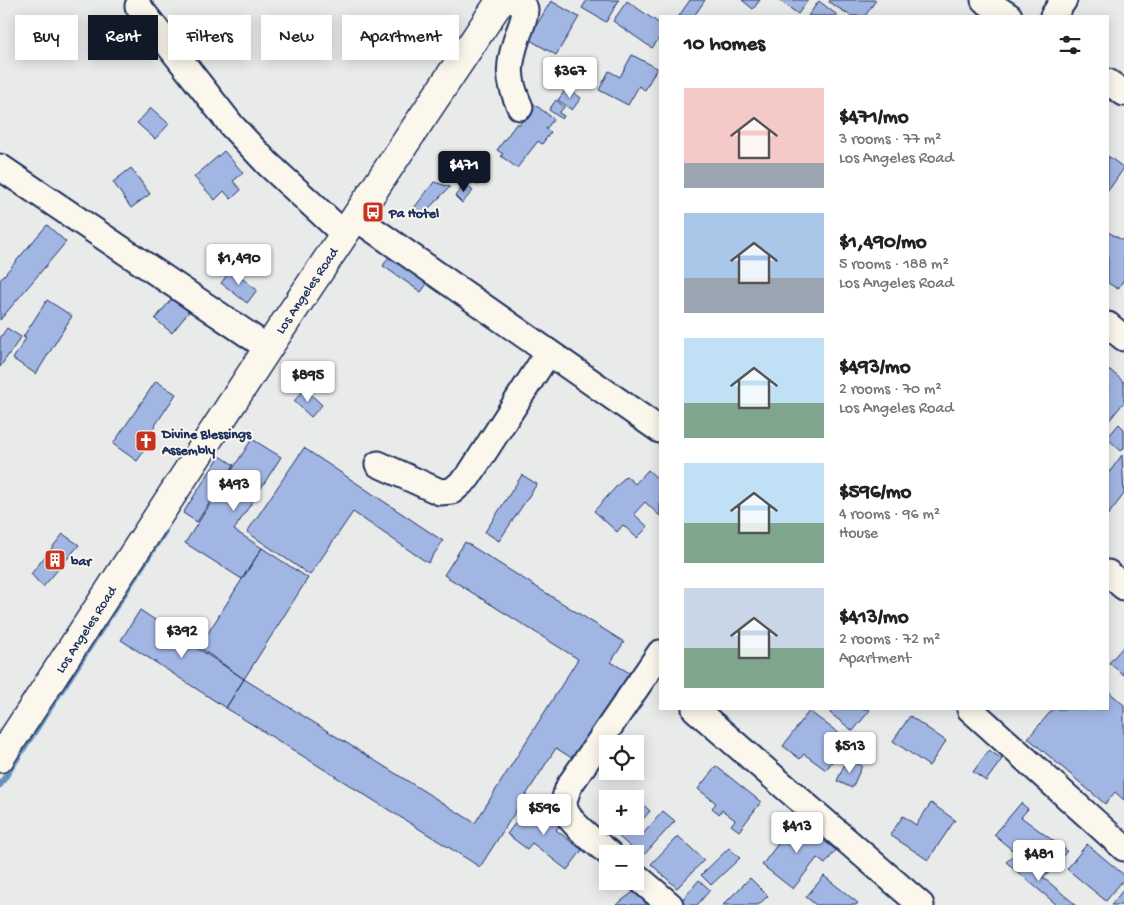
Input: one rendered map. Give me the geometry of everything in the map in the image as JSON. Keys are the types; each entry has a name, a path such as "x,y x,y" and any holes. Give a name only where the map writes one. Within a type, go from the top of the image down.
{"main road":[{"name":"Los Angeles Road","path":"0,758 349,225 501,0"}],"street":[{"path":"515,0 525,9 525,17 517,37 510,67 512,89 520,107"},
{"path":"984,0 1007,15"},
{"path":"1054,15 1064,0"},
{"path":"138,6 232,126 268,164 349,225 548,353 659,429"},
{"path":"1109,83 1124,93"},
{"path":"0,167 268,348"},
{"path":"1109,326 1124,338"},
{"path":"378,464 440,492 452,491 468,477 548,353"},
{"path":"1109,574 1124,587"},
{"path":"600,845 574,823 568,815 564,806 565,796 569,786 656,666"},
{"path":"696,710 921,905"},
{"path":"971,710 1124,848"},
{"path":"644,883 670,905"}],"building":[{"path":"587,0 619,0 606,22 582,8"},
{"path":"690,0 705,0 695,15 680,15"},
{"path":"742,0 760,0 753,9"},
{"path":"779,0 808,0 798,14"},
{"path":"830,0 876,0 866,15 849,15 829,2"},
{"path":"551,1 579,17 556,55 528,39"},
{"path":"627,1 659,23 659,38 652,48 613,21"},
{"path":"819,1 837,15 809,15"},
{"path":"632,55 657,68 645,90 639,86 628,105 599,90 609,71 620,77"},
{"path":"567,88 581,98 572,110 558,100"},
{"path":"556,100 564,107 559,113 564,116 562,119 549,110"},
{"path":"534,104 554,119 546,129 551,132 542,144 538,141 517,168 501,156 503,154 497,150"},
{"path":"151,108 169,124 155,139 137,123"},
{"path":"224,151 243,173 233,181 241,190 231,199 224,191 215,200 194,177"},
{"path":"1109,157 1124,168 1109,190"},
{"path":"472,158 489,169 478,185 461,173"},
{"path":"131,168 150,194 131,208 113,182"},
{"path":"434,182 450,187 420,217 414,208"},
{"path":"465,184 473,191 462,203 455,196"},
{"path":"47,225 66,242 0,320 0,280"},
{"path":"1109,233 1124,241 1124,279 1118,289 1109,284"},
{"path":"390,255 429,281 421,292 383,266"},
{"path":"231,270 257,290 247,303 221,283"},
{"path":"174,296 191,309 172,333 155,319"},
{"path":"47,300 72,316 36,374 13,359 26,338 23,337"},
{"path":"7,328 21,337 0,367 0,338"},
{"path":"1110,370 1124,382 1124,402 1109,421"},
{"path":"156,381 176,394 148,436 152,439 137,461 113,444"},
{"path":"305,389 322,405 311,417 294,401"},
{"path":"1119,424 1124,429 1124,448 1121,451 1109,440 1109,436"},
{"path":"252,439 281,457 234,530 262,548 242,579 185,543"},
{"path":"304,448 443,541 428,563 353,512 310,575 247,532"},
{"path":"1122,455 1124,494 1109,514 1109,473"},
{"path":"220,456 234,465 197,522 183,513"},
{"path":"648,470 659,480 659,515 645,502 634,514 648,527 637,538 623,525 617,532 594,511 626,476 635,484"},
{"path":"522,475 537,484 499,541 485,532"},
{"name":"bar","path":"63,534 79,545 43,587 31,574"},
{"path":"465,542 624,642 611,662 633,675 578,762 556,748 480,867 226,708 244,679 475,823 578,659 444,575"},
{"path":"262,548 308,578 244,679 199,647"},
{"path":"140,610 244,679 226,708 121,640"},
{"path":"1124,646 1124,675 1109,663"},
{"path":"1109,692 1124,705 1124,800 1115,792 1105,804 1028,738 1052,710 1109,710"},
{"path":"832,710 870,710 853,731 830,713"},
{"path":"809,711 848,740 826,770 804,754 800,759 783,746"},
{"path":"910,716 946,741 929,766 893,741"},
{"path":"989,750 1002,759 986,781 973,772"},
{"path":"847,759 862,766 852,788 837,781"},
{"path":"716,766 761,802 739,831 731,825 735,820 722,810 719,814 712,808 716,803 698,789"},
{"path":"532,801 561,823 556,830 582,850 567,870 532,843 527,849 507,834"},
{"path":"931,803 955,820 928,860 890,835 903,816 916,825"},
{"path":"1021,803 1028,809 1021,817 1067,851 1045,877 994,835"},
{"path":"644,805 650,811 644,818"},
{"path":"663,811 675,821 644,855 644,845 628,845 617,835 644,835"},
{"path":"796,820 836,850 825,864 817,858 793,889 762,865"},
{"path":"678,836 704,860 677,888 651,864"},
{"path":"1087,844 1124,875 1124,879 1106,901 1067,869"},
{"path":"729,848 740,858 711,885 701,875"},
{"path":"1015,854 1076,905 1057,905 1006,862"},
{"path":"824,876 858,903 856,905 816,905 806,897"},
{"path":"750,878 768,896 758,905 723,905"},
{"path":"699,880 710,890 697,905 678,905"},
{"path":"1124,889 1124,905 1111,905"},
{"path":"636,890 647,905 616,905"}],"waterway":[{"path":"0,785 165,531"}],"place":[{"name":"Pa Hotel","path":"373,212"},
{"name":"Divine Blessings Assembly","path":"146,441"},
{"name":"bar","path":"55,560"}]}
